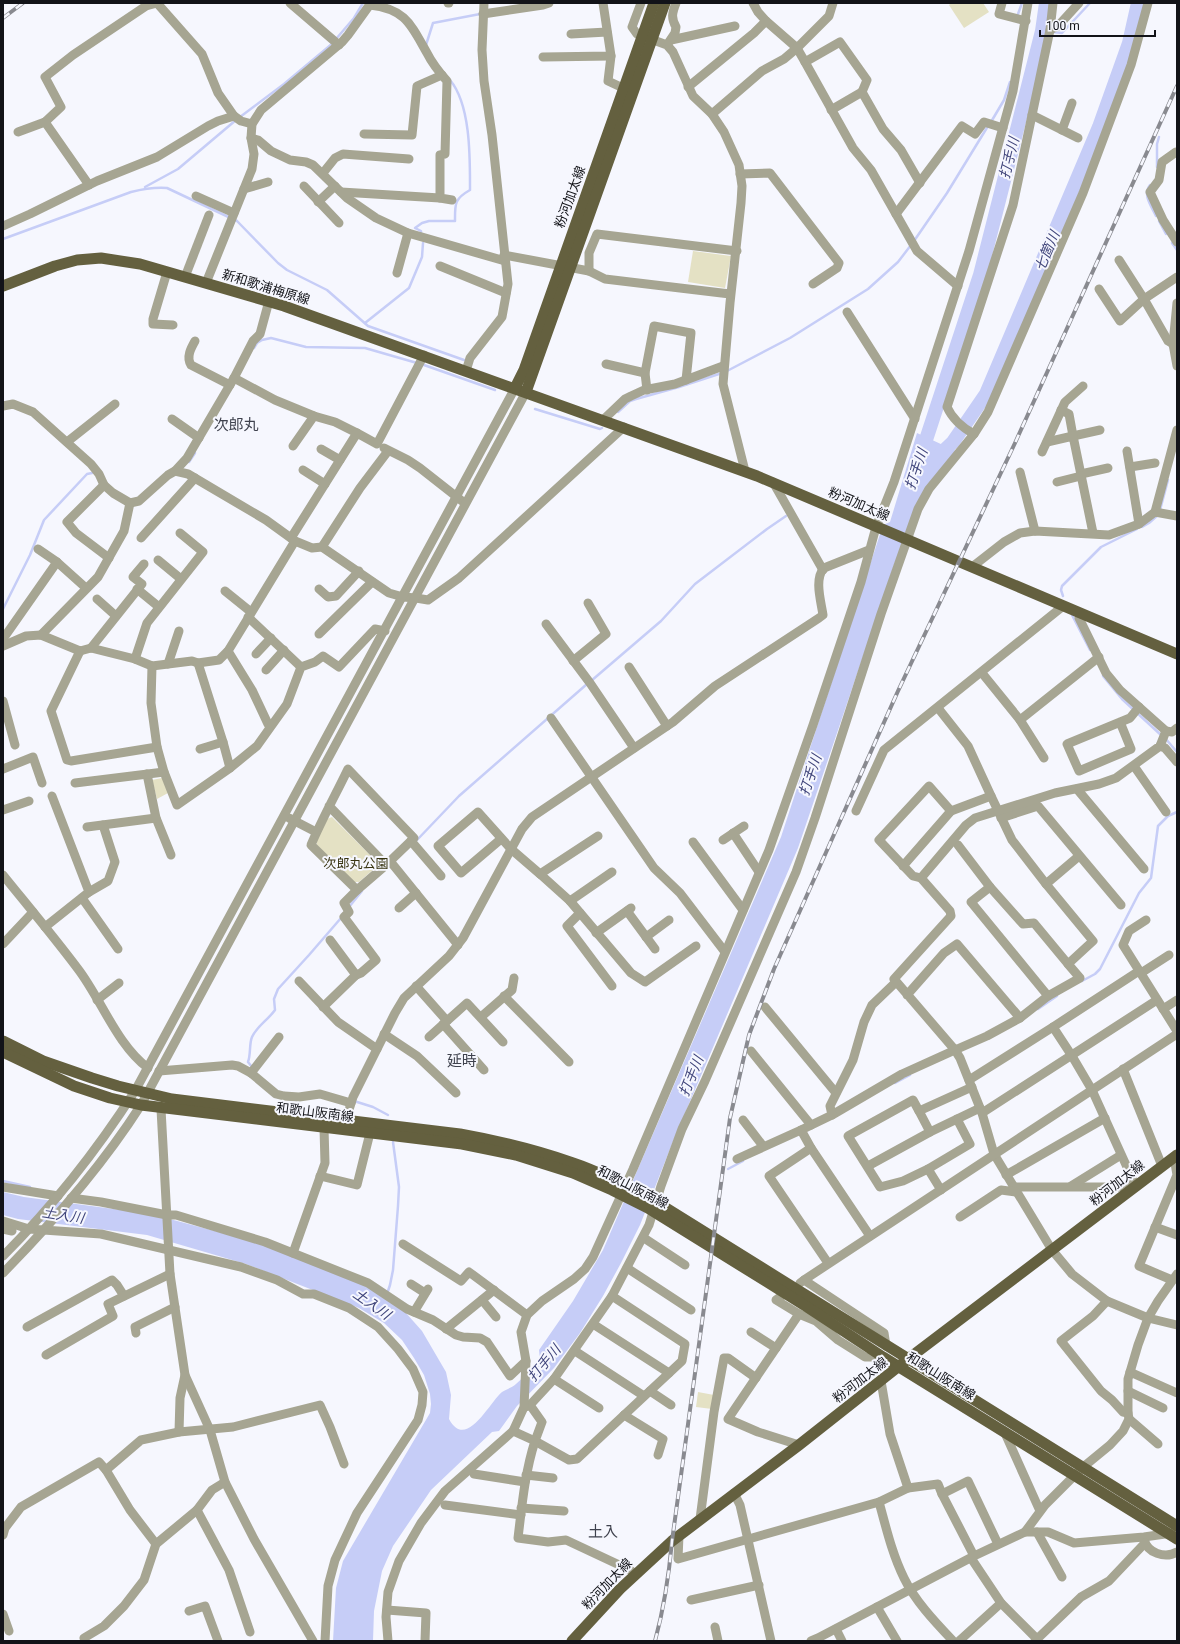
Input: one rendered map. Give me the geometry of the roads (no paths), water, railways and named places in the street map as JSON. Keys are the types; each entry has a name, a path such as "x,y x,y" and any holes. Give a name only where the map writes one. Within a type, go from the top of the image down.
{"main road":[{"name":"粉河加太線","path":"654,3 647,38 566,266 524,370 515,388 773,482 1062,607 1177,654"},
{"name":"粉河加太線","path":"526,392 623,88 665,3"},
{"name":"新和歌浦梅原線","path":"3,286 55,266 77,260 101,258 140,264 269,301 515,388"},
{"name":"和歌山阪南線","path":"3,1041 43,1061 92,1078 147,1094 346,1125 460,1134 501,1141 574,1163 614,1185"},
{"name":"和歌山阪南線","path":"3,1052 74,1086 110,1098 161,1109 324,1128 346,1125 370,1133 462,1144 516,1155 614,1185 653,1200 804,1305 884,1351 908,1359 1079,1472 1175,1533"},
{"name":"粉河加太線","path":"572,1641 635,1574 679,1535 1176,1156"},
{"name":"和歌山阪南線","path":"884,1351 899,1366 1004,1431 1079,1472"}],"street":[{"path":"18,132 45,122 61,108 45,77 73,54 146,6 157,3 202,54 218,93 236,117 252,124"},
{"path":"290,3 335,42"},
{"path":"466,370 470,358 502,317 508,284 504,258 492,135 484,81 482,50 484,3"},
{"path":"483,14 543,6 549,3"},
{"path":"603,3 610,56 608,81 623,88"},
{"path":"641,3 632,28 637,34 647,38 669,42 735,26"},
{"path":"669,42 675,33 676,27 672,20 672,12 676,3"},
{"path":"753,3 758,12 797,48 853,148 871,170 917,251 958,286"},
{"path":"712,114 762,71 784,59 797,48 828,16 833,3"},
{"path":"1002,3 999,14 1026,21"},
{"path":"635,1574 630,1570 566,1540 548,1542 518,1538 525,1478 542,1422 526,1404 526,1361 521,1332 527,1315 542,1301 585,1269 593,1257 633,1169 769,850 816,718 861,582 869,550 894,482 969,251 1013,90 1028,3"},
{"path":"972,433 951,414 948,406 1013,205 1050,30 1054,3"},
{"path":"1050,30 1058,26 1079,3"},
{"path":"388,1641 386,1617 388,1592 399,1561 421,1523 445,1491 512,1430 526,1404 554,1379 612,1296 644,1238 650,1225 661,1186 682,1129 705,1081 798,865 815,818 906,539 918,509 930,489 988,412 1083,193 1132,65 1148,3"},
{"path":"206,283 252,169 254,154 251,138 252,124 261,110 335,42 348,35 370,4 382,6 406,18 414,29 427,54 447,80 445,154 440,155 440,198"},
{"path":"688,86 754,33 766,20"},
{"path":"571,34 607,32"},
{"path":"669,42 693,96 712,114 724,132 739,166 742,186 737,251 730,294 723,370 724,392 745,471"},
{"path":"805,62 840,42 866,80 862,92 831,110"},
{"path":"543,57 610,56"},
{"path":"364,134 412,135 417,86 442,75"},
{"path":"862,92 884,129 901,150 920,183"},
{"path":"1062,130 1072,103"},
{"path":"1032,115 1078,138"},
{"path":"3,226 89,185 157,157 218,121 236,117"},
{"path":"45,122 89,185"},
{"path":"896,214 962,126 976,134 984,122 1003,128"},
{"path":"251,138 258,140 278,155 290,160 306,162 313,165 323,173 347,198 376,218 408,233 504,258 566,266 589,271 605,278 730,294"},
{"path":"1177,152 1162,162 1159,180 1150,192 1163,220 1177,242"},
{"path":"323,173 336,158 343,154 409,159"},
{"path":"740,174 770,173 839,263 837,268 813,284"},
{"path":"244,189 268,182"},
{"path":"304,186 339,223"},
{"path":"318,202 338,189 452,200"},
{"path":"196,196 232,218"},
{"path":"185,277 208,215"},
{"path":"397,273 408,233"},
{"path":"589,271 589,253 597,234 737,251"},
{"path":"1119,260 1144,299 1168,341 1173,344"},
{"path":"440,266 506,293"},
{"path":"167,272 153,319 153,324 173,325"},
{"path":"1099,289 1120,321 1144,299 1177,276"},
{"path":"3,406 13,404 33,412 91,464 99,474 104,485 113,493 130,503 139,501 168,475 175,471 187,458 235,381 253,341 260,334 269,301"},
{"path":"1177,302 1173,344 1177,366"},
{"path":"847,312 915,419"},
{"path":"647,390 645,373 654,326 691,333 686,380"},
{"path":"195,341 191,348 189,358 191,364 235,381 314,416 335,422 357,433 388,451 408,460 466,504"},
{"path":"377,444 424,355"},
{"path":"606,364 645,373"},
{"path":"603,420 625,399 647,390 675,384 723,370"},
{"path":"1042,452 1065,402 1083,386"},
{"path":"3,1256 31,1228 96,1149 135,1091 515,388"},
{"path":"3,1273 45,1229 108,1154 141,1105 526,392"},
{"path":"67,442 115,404"},
{"path":"1061,410 1069,414 1093,533"},
{"path":"293,446 314,416"},
{"path":"172,419 199,438"},
{"path":"175,471 188,474 195,478 266,520 293,539 312,548 322,547 389,593 403,597 428,600 459,578 624,427"},
{"path":"1047,442 1100,430"},
{"path":"1159,513 1177,430"},
{"path":"3,646 26,636 41,635 80,651 91,648 135,659 152,666 192,661 198,663 219,660 228,651 324,484 357,433"},
{"path":"321,448 340,460"},
{"path":"322,547 360,488 388,451"},
{"path":"1127,451 1139,524"},
{"path":"1130,467 1155,463"},
{"path":"1057,482 1108,468"},
{"path":"303,470 324,484"},
{"path":"1020,472 1035,531"},
{"path":"141,538 195,478"},
{"path":"773,482 823,570"},
{"path":"104,485 67,522 76,533 109,558"},
{"path":"41,635 98,576 124,531 130,503"},
{"path":"972,567 1004,542 1020,533 1035,531 1109,535 1139,524 1159,513 1177,516"},
{"path":"135,659 147,623 203,552 180,533"},
{"path":"38,549 57,562 86,588"},
{"path":"346,1125 352,1100 384,1034 404,998 449,956 458,945 522,828 532,817 667,726 715,686 820,618 822,615 819,580 820,572 869,550"},
{"path":"158,560 181,580"},
{"path":"3,639 57,562"},
{"path":"91,648 142,584 133,576 144,564"},
{"path":"319,589 328,597 336,596 359,571"},
{"path":"319,634 372,582"},
{"path":"137,589 159,607"},
{"path":"225,591 301,667"},
{"path":"97,599 116,616"},
{"path":"573,661 606,634 588,603"},
{"path":"856,811 884,750 1062,607"},
{"path":"1080,614 1079,618 1096,659 1120,690 1163,738 1165,748 1177,762"},
{"path":"546,624 634,748"},
{"path":"152,666 151,703 157,747 164,772 177,805 230,768 257,746 287,704 301,667 315,662 323,656 339,667 375,629 385,631"},
{"path":"168,664 179,631"},
{"path":"256,654 271,638"},
{"path":"266,670 284,650"},
{"path":"80,651 51,711 67,760 71,761 157,747"},
{"path":"228,651 252,690 268,724"},
{"path":"1020,720 1096,659"},
{"path":"198,663 230,768"},
{"path":"629,667 667,726"},
{"path":"982,672 1020,720 1044,758"},
{"path":"359,678 369,683"},
{"path":"3,701 16,745"},
{"path":"938,708 968,746 1012,840 1093,941 1068,964"},
{"path":"1120,722 1131,749 1079,771 1067,744 1120,722 1130,718 1137,710"},
{"path":"551,718 590,777 654,868 680,893 725,952"},
{"path":"1000,815 1055,793 1077,789 1116,778 1134,766 1163,738 1177,728"},
{"path":"200,749 223,742"},
{"path":"3,769 33,757 42,783"},
{"path":"1134,766 1166,812"},
{"path":"323,1007 356,975 361,973 376,960 344,918 349,912 344,903 412,843 414,838 348,769 311,845 357,890"},
{"path":"75,783 164,772"},
{"path":"147,774 156,818 171,855"},
{"path":"951,811 929,786 879,840 913,876 921,878 950,911 951,916 894,979 955,1050 971,1083 994,1154 1052,1250 1072,1274 1107,1301 1148,1318 1177,1326"},
{"path":"1077,789 1144,870"},
{"path":"52,796 90,892"},
{"path":"903,866 951,811 991,796"},
{"path":"3,810 29,801"},
{"path":"330,806 390,863 458,945"},
{"path":"921,878 966,825 975,818 1000,815 1038,806 1121,905"},
{"path":"501,839 461,873 438,846 478,812 511,849 570,901 631,973 645,982 696,946"},
{"path":"285,815 316,832"},
{"path":"87,827 156,818"},
{"path":"45,927 90,892 108,881 114,862 103,825"},
{"path":"723,840 744,826"},
{"path":"733,834 760,872"},
{"path":"540,874 598,836"},
{"path":"694,842 743,910"},
{"path":"412,843 441,876"},
{"path":"737,1159 762,1146 832,1115 902,1074 987,1036 1020,1018 1048,996 1080,978 1034,923 1023,924 990,887 958,845"},
{"path":"1046,884 1079,856"},
{"path":"570,901 612,872"},
{"path":"3,875 79,970 112,1025 138,1061 148,1068"},
{"path":"990,887 971,902 1048,996"},
{"path":"399,908 416,893"},
{"path":"82,898 118,949"},
{"path":"596,933 629,910 655,949"},
{"path":"3,944 33,912"},
{"path":"580,913 567,926 612,986"},
{"path":"646,937 669,920"},
{"path":"804,1280 884,1333 884,1351 865,1357 838,1340 816,1321 804,1305 776,1300 804,1280 828,1263 941,1190 1177,1032 1123,945 1129,931 1146,920"},
{"path":"330,940 356,975"},
{"path":"907,995 944,953 957,944 1020,1018"},
{"path":"919,1111 971,1083 1053,1027 1169,955"},
{"path":"481,1017 512,990 514,978"},
{"path":"299,981 338,1022 377,1049"},
{"path":"832,1115 830,1106 853,1060 864,1022 872,1005 896,982"},
{"path":"97,1000 120,983"},
{"path":"416,986 484,1070"},
{"path":"504,996 568,1062"},
{"path":"868,1166 930,1132 957,1119 981,1110 1072,1056 1157,1000"},
{"path":"1163,1009 1177,1000"},
{"path":"429,1037 468,1003 503,1042"},
{"path":"765,1007 836,1093"},
{"path":"960,1217 1001,1190 1070,1186 1136,1187 1092,1090 1053,1027"},
{"path":"384,1034 417,1056 456,1093"},
{"path":"253,1071 279,1037"},
{"path":"751,1051 811,1125"},
{"path":"159,1071 232,1065 253,1071 276,1094 299,1097 320,1094 352,1100"},
{"path":"1123,1069 1162,1166"},
{"path":"930,1132 913,1100 848,1136 880,1187 903,1181 928,1169 970,1144 957,1119"},
{"path":"161,1109 170,1274 184,1375 180,1398 179,1432"},
{"path":"1006,1176 1105,1118"},
{"path":"743,1120 762,1146"},
{"path":"293,1253 325,1163 324,1128"},
{"path":"801,1130 811,1148 870,1236"},
{"path":"320,1176 357,1185 370,1133"},
{"path":"811,1148 769,1176 828,1263"},
{"path":"1070,1186 1121,1155"},
{"path":"1025,1532 1040,1511 1123,1431 1128,1416 1130,1372 1148,1318 1175,1277 1139,1266 1177,1175 1176,1156"},
{"path":"928,1169 941,1190"},
{"path":"3,1187 58,1196"},
{"path":"70,1198 101,1202 167,1215 176,1214 265,1242 368,1283 414,1312 463,1337 480,1338 487,1342 510,1376 526,1361"},
{"path":"3,1222 31,1228 102,1234 168,1247 241,1267 277,1280 303,1294 314,1294 349,1308 378,1327 398,1349 413,1369 423,1392 422,1405 418,1420 357,1513 335,1560 328,1586 325,1641"},
{"path":"1156,1227 1177,1235"},
{"path":"644,1238 685,1264"},
{"path":"403,1244 461,1281 469,1272 527,1315"},
{"path":"627,1268 691,1310"},
{"path":"46,1355 113,1316 108,1304 170,1274"},
{"path":"27,1327 112,1280 124,1296"},
{"path":"411,1284 426,1291 414,1312"},
{"path":"446,1329 494,1290"},
{"path":"512,1430 568,1460 577,1459 682,1361 684,1344 612,1296"},
{"path":"482,1300 496,1317"},
{"path":"1107,1301 1093,1316 1060,1341 1101,1391 1158,1444"},
{"path":"799,1445 758,1432 728,1419 804,1305"},
{"path":"136,1333 135,1327 175,1307"},
{"path":"593,1324 669,1373"},
{"path":"751,1332 776,1348"},
{"path":"575,1351 647,1394 671,1405"},
{"path":"700,1519 714,1412 724,1358 728,1358 756,1378"},
{"path":"1130,1372 1177,1393"},
{"path":"184,1375 210,1430 225,1482 254,1539 313,1641"},
{"path":"554,1379 599,1408"},
{"path":"881,1381 890,1434 908,1488"},
{"path":"1128,1391 1163,1408"},
{"path":"106,1470 141,1440 179,1432 234,1427 320,1405 344,1464"},
{"path":"624,1415 663,1440 658,1455"},
{"path":"1004,1431 1040,1511"},
{"path":"3,1535 5,1528 21,1506 99,1462 106,1470 130,1510 156,1544"},
{"path":"474,1474 525,1478 552,1478"},
{"path":"85,1641 84,1638 104,1626 124,1606 144,1580 156,1544 197,1510 212,1490 225,1482"},
{"path":"942,1494 968,1482 998,1544"},
{"path":"679,1535 678,1559 878,1502 908,1488 938,1484 972,1557 988,1585 1001,1602 1036,1640 1081,1597 1109,1581 1144,1540"},
{"path":"734,1493 740,1505 771,1641"},
{"path":"878,1502 893,1550 904,1578 931,1619 952,1641"},
{"path":"445,1505 521,1511 564,1511"},
{"path":"197,1510 229,1570 250,1632"},
{"path":"811,1641 972,1557 1025,1532 1048,1532 1074,1542 1144,1540 1175,1533"},
{"path":"1037,1532 1062,1577"},
{"path":"1144,1540 1149,1549 1162,1555 1172,1555 1177,1552"},
{"path":"691,1600 759,1585"},
{"path":"959,1641 1001,1602"},
{"path":"189,1611 204,1606 218,1641"},
{"path":"877,1607 898,1641"},
{"path":"387,1610 426,1613 425,1641"},
{"path":"3,1614 10,1631"},
{"path":"715,1627 718,1641"},
{"path":"836,1629 842,1641"}],"water":[{"name":"土入川","path":"917,433 956,451 923,492 895,562 798,848 674,1139 640,1225 603,1296 580,1333 554,1368 517,1406 499,1431 492,1432 431,1490 393,1546 382,1571 374,1611 373,1641 333,1641 336,1588 343,1561 430,1413 430,1394 424,1375 402,1340 384,1323 359,1308 246,1264 147,1235 18,1219 3,1215 3,1192 24,1197 151,1214 260,1243 349,1277 383,1296 406,1313 422,1331 446,1372 451,1395 449,1419 456,1427 463,1430 477,1422 502,1392 514,1385 540,1360 539,1350 573,1301 603,1250 781,837 883,525 890,522"}],"waterway":[{"path":"336,39 354,18 363,3"},
{"path":"1018,14 1022,3"},
{"name":"打手川","path":"921,455 980,275 1042,31 1046,3"},
{"path":"1053,32 1062,33 1090,3"},
{"name":"七箇川","path":"934,460 953,442 986,394 1099,127 1129,43 1138,3"},
{"path":"426,45 433,23 480,14"},
{"name":"打手川","path":"1042,31 1048,31"},
{"path":"240,117 284,84 333,43"},
{"path":"421,233 421,231 415,228 422,223 429,221 455,221 456,202 461,196 470,190 470,163 466,118 457,91 450,80"},
{"path":"991,122 1004,100 1010,82"},
{"path":"145,187 178,169 236,120"},
{"path":"914,241 947,193 988,126"},
{"path":"1157,167 1157,144 1159,137"},
{"path":"1150,185 1147,197 1156,216"},
{"path":"3,239 131,192 149,188 167,188 237,221 278,263 287,270 327,290 368,326 464,360"},
{"path":"1159,221 1166,234"},
{"path":"365,323 409,288 422,257 423,243"},
{"path":"1172,243 1177,250"},
{"path":"727,371 790,338 868,289 898,262 911,245"},
{"path":"254,348 257,343 262,340 271,338 306,347 365,348 417,363"},
{"path":"424,365 495,390"},
{"path":"618,412 630,401 722,373"},
{"path":"535,409 600,429 602,428"},
{"path":"189,462 195,453"},
{"path":"3,609 30,555 44,520 87,474 92,473"},
{"path":"1160,510 1168,480"},
{"path":"1142,527 1158,515"},
{"path":"591,681 661,621 695,584 786,516"},
{"path":"1063,596 1061,590 1062,586 1101,547 1137,529"},
{"path":"1072,615 1090,650"},
{"path":"1103,676 1122,699 1161,735"},
{"path":"417,840 459,796 587,684"},
{"path":"1165,738 1177,752"},
{"path":"1082,981 1095,974 1100,969 1139,893 1151,878 1158,826 1168,816 1177,812"},
{"path":"349,907 362,891"},
{"path":"252,1067 248,1062 252,1037 275,1010 274,999 278,989 341,918"},
{"path":"1038,1009 1057,996"},
{"path":"895,1083 910,1075"},
{"path":"354,1101 373,1107 388,1115"},
{"path":"387,1294 393,1270 399,1187 393,1142"},
{"path":"728,1169 743,1161"},
{"path":"3,1181 30,1187"}],"railway":[{"path":"3,18 23,3"},
{"path":"655,1641 668,1579 730,1118 749,1035 774,969 898,691 1015,443 1177,86"}],"district":[{"name":"次郎丸","path":"236,425"},
{"name":"延時","path":"462,1061"},
{"name":"土入","path":"603,1532"}],"park label":[{"name":"次郎丸公園","path":"356,863"}]}
